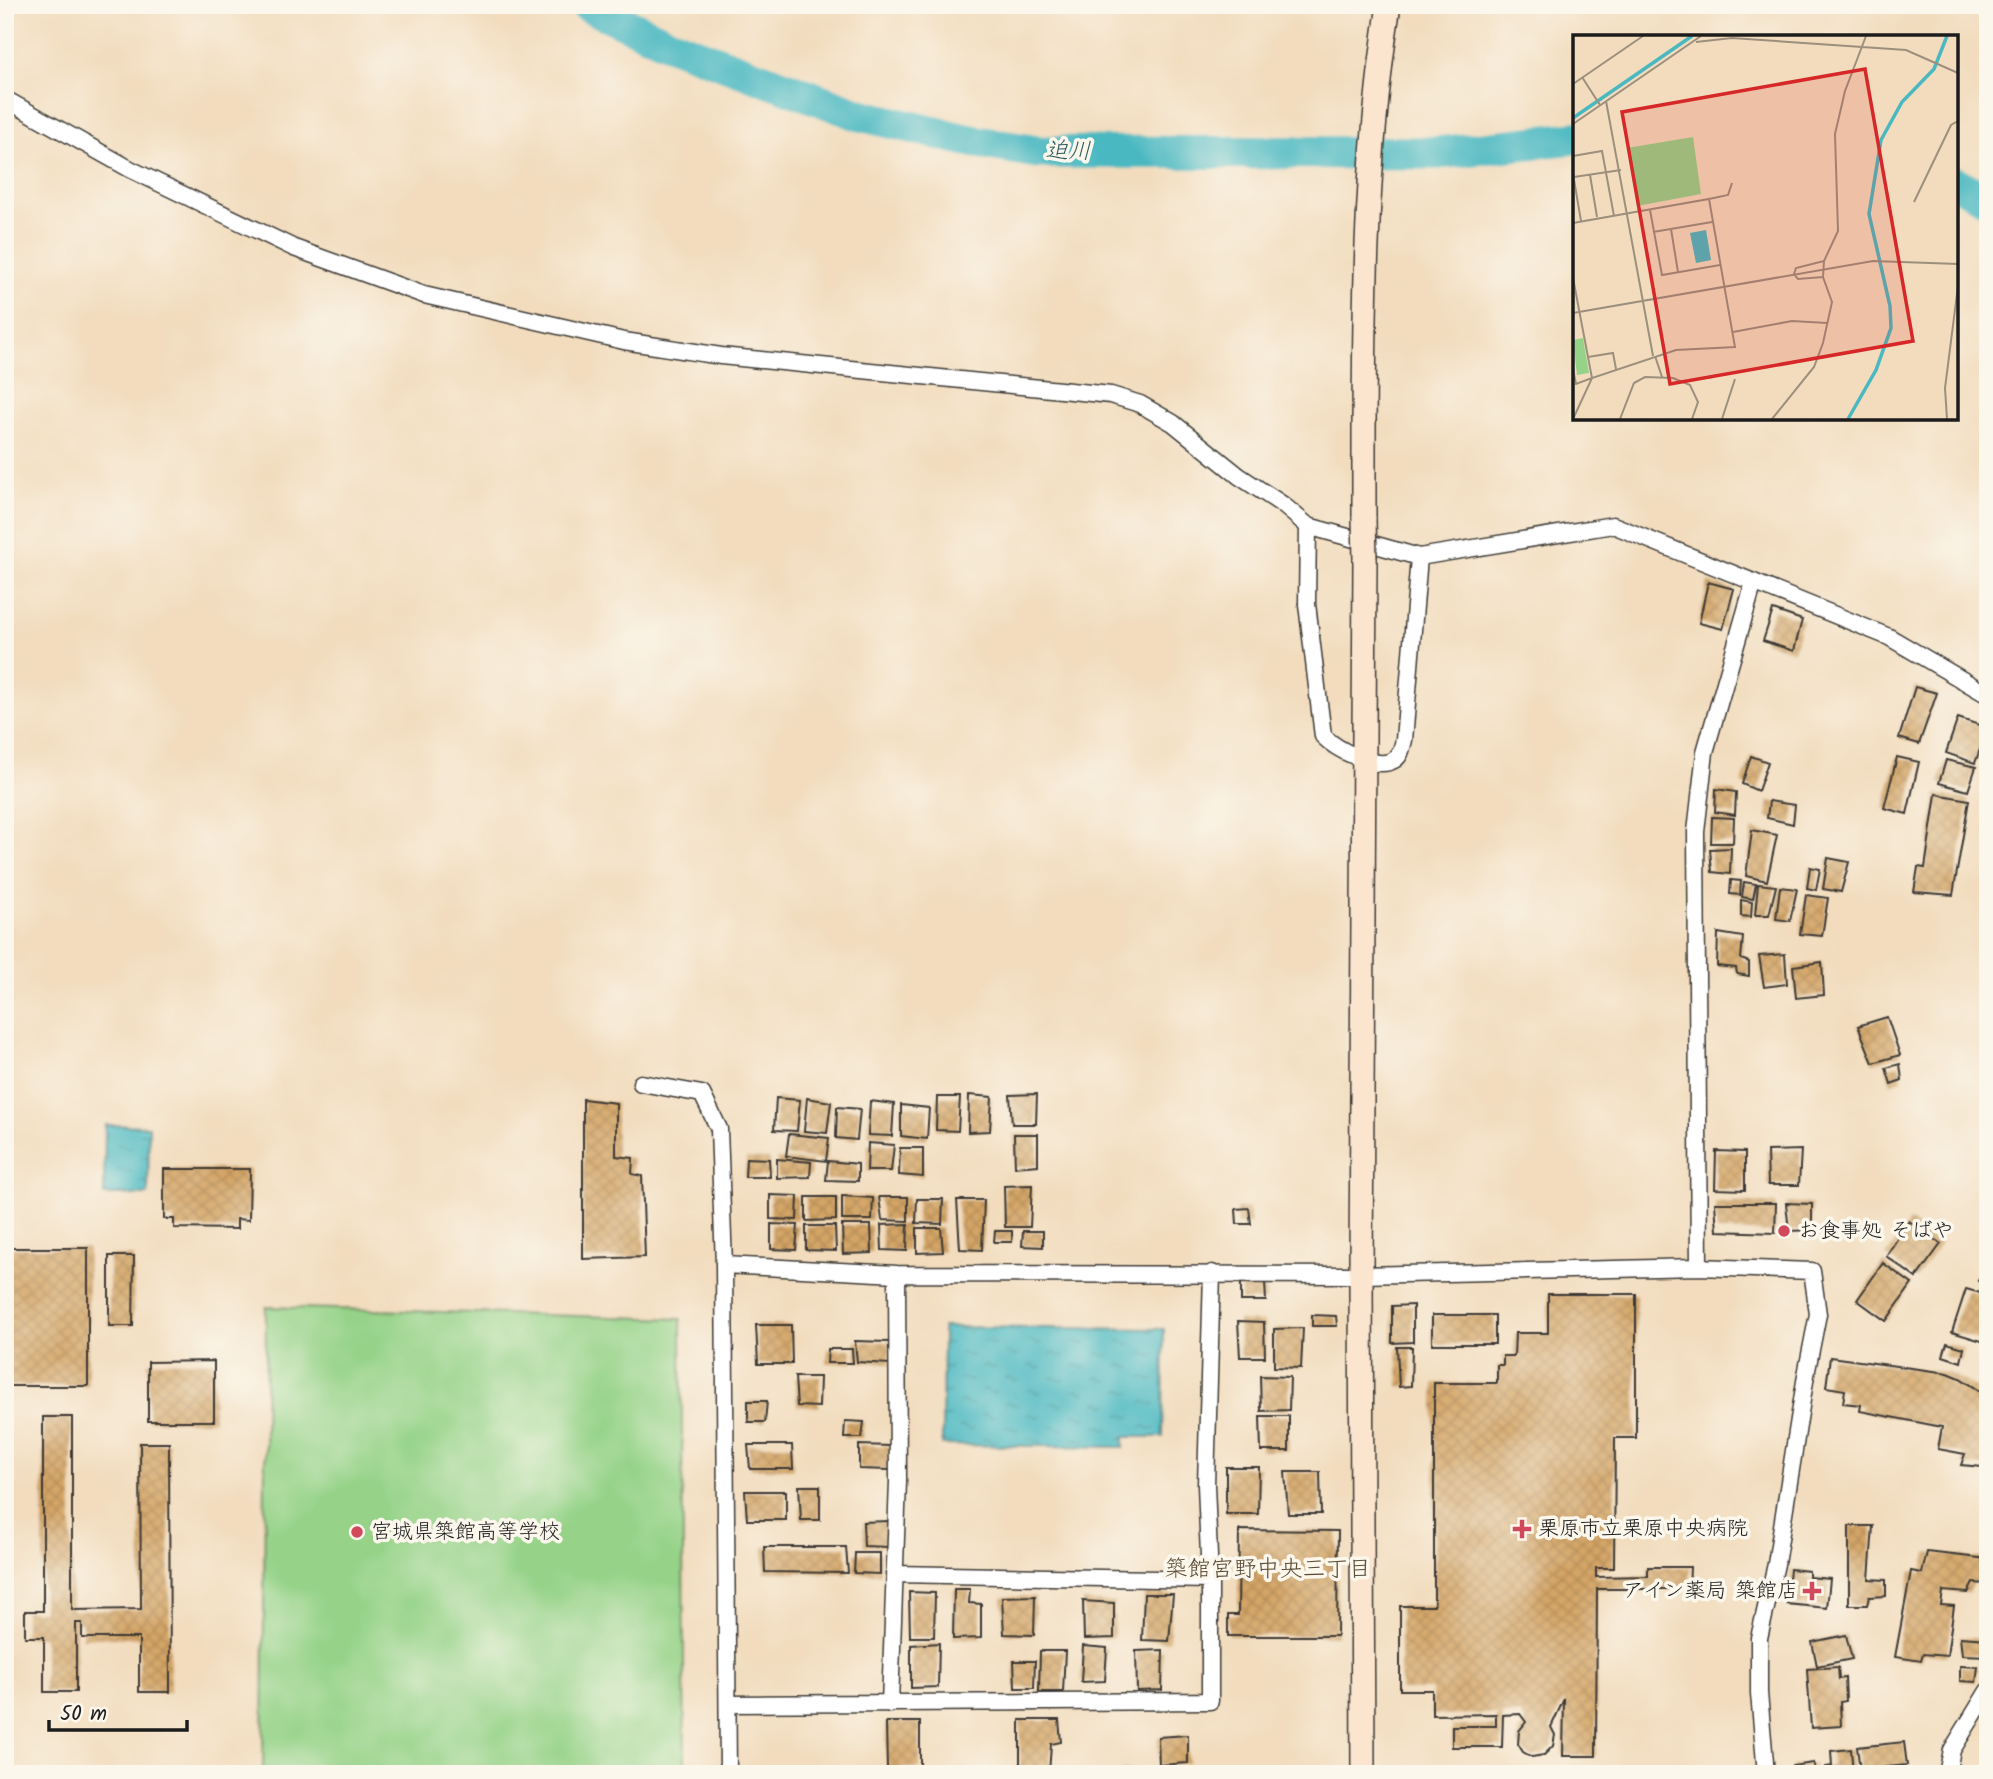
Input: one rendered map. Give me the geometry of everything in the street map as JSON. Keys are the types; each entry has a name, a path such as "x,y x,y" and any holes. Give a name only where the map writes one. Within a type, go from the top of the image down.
{"street":[{"path":"1363,1774 1364,293 1369,184 1389,5"},
{"path":"5,99 130,169 294,248 424,295 624,341 721,356 1111,395 1140,404 1173,423 1238,476 1283,505 1308,526 1419,557 1613,526 1889,636 1988,695"},
{"path":"1308,526 1307,604 1323,736 1340,750 1363,759 1386,762 1395,759 1401,752 1419,557"},
{"path":"1699,1267 1696,832 1706,752 1754,582"},
{"path":"641,1083 702,1094 719,1129 724,1265 728,1774"},
{"path":"724,1265 897,1274 1362,1275 1699,1267 1812,1271 1818,1314 1803,1389 1776,1564 1759,1638 1759,1693 1766,1774"},
{"path":"728,1704 1210,1701 1210,1580 1206,1485 1212,1273"},
{"path":"890,1704 898,1480 897,1274"},
{"path":"894,1574 1210,1580"},
{"path":"1947,1774 1952,1750 1988,1691"}],"green space":[{"path":"266,1307 681,1319 685,1774 263,1774"}],"water":[{"path":"105,1125 149,1126 148,1195 104,1195"},
{"path":"943,1327 1164,1329 1163,1437 1124,1437 1124,1447 942,1445"}],"building":[{"path":"1708,582 1734,589 1723,629 1699,623"},
{"path":"1773,610 1802,620 1794,651 1763,641"},
{"path":"1915,687 1937,693 1919,744 1899,738"},
{"path":"1958,718 1988,728 1975,763 1946,753"},
{"path":"1751,756 1768,762 1758,791 1742,784"},
{"path":"1897,757 1919,762 1907,814 1884,808"},
{"path":"1946,760 1976,767 1968,791 1939,783"},
{"path":"1716,789 1736,792 1735,815 1715,812"},
{"path":"1936,794 1969,800 1953,895 1914,892 1918,867 1925,868"},
{"path":"1769,801 1795,805 1793,824 1767,818"},
{"path":"1712,817 1734,818 1733,843 1711,843"},
{"path":"1752,830 1777,835 1767,881 1746,876"},
{"path":"1731,848 1730,874 1712,872 1710,849"},
{"path":"1828,858 1849,862 1841,892 1823,889"},
{"path":"1810,867 1820,869 1816,890 1807,888"},
{"path":"1731,880 1741,881 1740,895 1730,894"},
{"path":"1744,882 1756,884 1753,899 1742,897"},
{"path":"1758,884 1776,886 1769,915 1755,915"},
{"path":"1780,887 1797,889 1790,921 1776,919"},
{"path":"1806,895 1828,898 1822,936 1800,934"},
{"path":"1741,900 1752,902 1751,917 1741,916"},
{"path":"1718,933 1743,937 1741,959 1749,962 1749,976 1737,974 1736,968 1717,966"},
{"path":"1785,954 1787,984 1764,987 1759,956"},
{"path":"1822,962 1824,995 1796,998 1793,966"},
{"path":"1887,1017 1900,1055 1873,1063 1858,1026"},
{"path":"1900,1064 1902,1080 1891,1084 1886,1068"},
{"path":"1037,1094 1036,1124 1012,1124 1010,1095"},
{"path":"969,1095 992,1097 990,1131 968,1132"},
{"path":"937,1097 960,1097 958,1131 936,1130"},
{"path":"776,1098 800,1100 797,1131 774,1130"},
{"path":"807,1098 831,1102 827,1133 804,1131"},
{"path":"583,1099 616,1103 616,1156 633,1158 632,1174 642,1176 645,1257 583,1259"},
{"path":"870,1101 894,1104 892,1136 868,1135"},
{"path":"901,1105 929,1108 927,1139 901,1136"},
{"path":"837,1107 860,1109 857,1140 836,1138"},
{"path":"789,1134 829,1138 826,1161 786,1156"},
{"path":"1014,1134 1038,1134 1038,1165 1015,1167"},
{"path":"868,1143 894,1145 891,1171 867,1171"},
{"path":"900,1148 923,1148 923,1177 899,1175"},
{"path":"1801,1150 1799,1185 1768,1185 1767,1151"},
{"path":"1716,1151 1745,1152 1745,1190 1715,1189"},
{"path":"746,1158 769,1159 770,1177 745,1177"},
{"path":"777,1159 811,1162 810,1177 777,1178"},
{"path":"828,1161 858,1164 858,1181 826,1180"},
{"path":"164,1169 250,1169 249,1220 237,1219 237,1229 174,1228 174,1219 164,1219"},
{"path":"1032,1185 1030,1227 1005,1227 1004,1186"},
{"path":"770,1195 798,1196 797,1220 770,1219"},
{"path":"842,1196 873,1198 872,1220 842,1220"},
{"path":"806,1197 836,1197 836,1220 806,1221"},
{"path":"879,1197 908,1197 908,1221 882,1220"},
{"path":"917,1199 943,1199 942,1224 916,1223"},
{"path":"957,1200 984,1200 982,1250 960,1249"},
{"path":"1715,1203 1776,1203 1775,1233 1717,1231"},
{"path":"1786,1203 1812,1204 1812,1230 1789,1231"},
{"path":"1249,1208 1251,1224 1237,1224 1236,1209"},
{"path":"1909,1221 1941,1244 1916,1278 1886,1256"},
{"path":"771,1224 798,1225 796,1250 771,1249"},
{"path":"908,1224 907,1251 882,1250 881,1225"},
{"path":"842,1225 871,1225 872,1253 843,1254"},
{"path":"806,1226 835,1226 836,1251 806,1250"},
{"path":"917,1228 941,1228 943,1252 917,1253"},
{"path":"995,1231 1012,1231 1012,1242 994,1242"},
{"path":"1023,1231 1043,1231 1043,1247 1022,1246"},
{"path":"5,1248 88,1248 88,1386 5,1386"},
{"path":"109,1256 134,1256 133,1326 109,1326"},
{"path":"1988,1258 1988,1285 1978,1281"},
{"path":"1883,1263 1912,1284 1886,1321 1857,1300"},
{"path":"1265,1282 1266,1301 1241,1301 1241,1283"},
{"path":"1966,1289 1988,1295 1988,1343 1952,1332"},
{"path":"1548,1294 1636,1294 1636,1438 1615,1438 1614,1568 1596,1568 1596,1577 1648,1576 1648,1567 1690,1567 1689,1589 1597,1589 1596,1756 1563,1756 1564,1699 1551,1727 1555,1735 1553,1746 1544,1755 1532,1757 1523,1752 1518,1744 1519,1731 1526,1722 1520,1714 1503,1715 1502,1747 1452,1747 1452,1726 1496,1726 1496,1714 1432,1715 1432,1690 1400,1690 1400,1606 1434,1606 1434,1383 1497,1383 1497,1365 1503,1365 1503,1356 1514,1356 1515,1333 1548,1333"},
{"path":"1413,1305 1413,1342 1392,1343 1392,1306"},
{"path":"1312,1315 1336,1316 1337,1326 1312,1326"},
{"path":"1432,1315 1495,1315 1495,1344 1432,1344"},
{"path":"1238,1321 1264,1322 1265,1357 1240,1357"},
{"path":"756,1325 791,1325 792,1364 758,1364"},
{"path":"1303,1328 1301,1368 1274,1367 1274,1329"},
{"path":"855,1341 889,1342 890,1364 857,1362"},
{"path":"1947,1343 1964,1348 1961,1362 1943,1356"},
{"path":"1397,1347 1412,1347 1411,1386 1399,1387"},
{"path":"828,1349 852,1349 853,1363 827,1363"},
{"path":"1830,1357 1948,1373 1988,1396 1988,1462 1983,1467 1961,1465 1965,1454 1938,1449 1942,1427 1860,1411 1861,1405 1843,1403 1845,1390 1826,1387"},
{"path":"214,1361 214,1421 148,1421 148,1362"},
{"path":"1260,1376 1290,1377 1289,1410 1261,1411"},
{"path":"795,1377 820,1377 819,1407 797,1406"},
{"path":"748,1401 767,1401 765,1422 748,1422"},
{"path":"1260,1416 1289,1416 1289,1451 1261,1451"},
{"path":"43,1417 72,1417 72,1610 141,1609 140,1443 169,1443 170,1692 139,1692 139,1638 82,1638 82,1623 76,1623 76,1692 44,1692 44,1637 25,1637 25,1611 43,1611"},
{"path":"845,1421 864,1422 862,1438 844,1438"},
{"path":"748,1445 792,1445 793,1469 750,1469"},
{"path":"859,1445 890,1446 890,1470 859,1469"},
{"path":"1226,1467 1259,1467 1258,1514 1226,1514"},
{"path":"1285,1472 1320,1472 1321,1514 1288,1514"},
{"path":"799,1486 820,1486 820,1520 801,1520"},
{"path":"745,1491 786,1491 786,1520 747,1520"},
{"path":"888,1521 888,1547 864,1546 863,1522"},
{"path":"1849,1526 1873,1526 1869,1579 1886,1580 1886,1596 1869,1597 1867,1605 1849,1605"},
{"path":"1239,1530 1338,1531 1337,1636 1228,1636 1228,1615 1238,1615"},
{"path":"764,1547 846,1547 848,1573 765,1572"},
{"path":"1927,1552 1988,1559 1988,1584 1973,1583 1968,1593 1943,1591 1941,1605 1954,1606 1947,1656 1923,1654 1921,1661 1895,1657 1911,1571 1922,1573"},
{"path":"855,1553 880,1553 880,1574 854,1573"},
{"path":"1790,1569 1809,1571 1809,1577 1830,1579 1827,1608 1787,1604"},
{"path":"954,1589 970,1589 969,1603 981,1604 981,1638 953,1639"},
{"path":"909,1592 935,1593 934,1637 910,1637"},
{"path":"1144,1594 1173,1594 1169,1641 1142,1640"},
{"path":"1035,1596 1034,1635 1004,1634 1002,1597"},
{"path":"1083,1601 1114,1603 1114,1638 1084,1639"},
{"path":"1846,1635 1852,1659 1817,1666 1812,1642"},
{"path":"1960,1637 1988,1639 1988,1656 1962,1655"},
{"path":"939,1643 938,1687 911,1688 911,1645"},
{"path":"1083,1646 1107,1648 1105,1681 1081,1682"},
{"path":"1163,1650 1162,1690 1137,1691 1136,1651"},
{"path":"1040,1651 1065,1651 1063,1692 1039,1692"},
{"path":"1014,1661 1035,1661 1034,1688 1015,1688"},
{"path":"1960,1666 1978,1667 1976,1682 1960,1681"},
{"path":"1838,1667 1839,1679 1845,1678 1846,1701 1840,1702 1841,1726 1811,1728 1807,1669"},
{"path":"1020,1720 1059,1720 1061,1742 1051,1744 1049,1774 1020,1774"},
{"path":"886,1722 920,1722 920,1768 887,1769"},
{"path":"1188,1735 1188,1763 1159,1765 1158,1737"},
{"path":"1904,1742 1907,1765 1860,1770 1857,1747"},
{"path":"1851,1749 1853,1774 1827,1774 1826,1767 1832,1766 1831,1751"},
{"path":"1814,1763 1815,1774 1793,1774 1792,1766"},
{"path":"1123,1770 1156,1770 1156,1774 1123,1774"}],"waterway":[{"name":"迫川","path":"586,5 668,43 860,115 966,140 1037,152 1437,153 1573,138"},
{"name":"迫川","path":"1958,184 1988,200"}],"place":[{"name":"お食事処 そばや","path":"1784,1231"},
{"name":"栗原市立栗原中央病院","path":"1522,1529"},
{"name":"宮城県築館高等学校","path":"357,1532"},
{"name":"アイン薬局 築館店","path":"1812,1591"}],"district":[{"name":"築館宮野中央三丁目","path":"1268,1570"}]}
